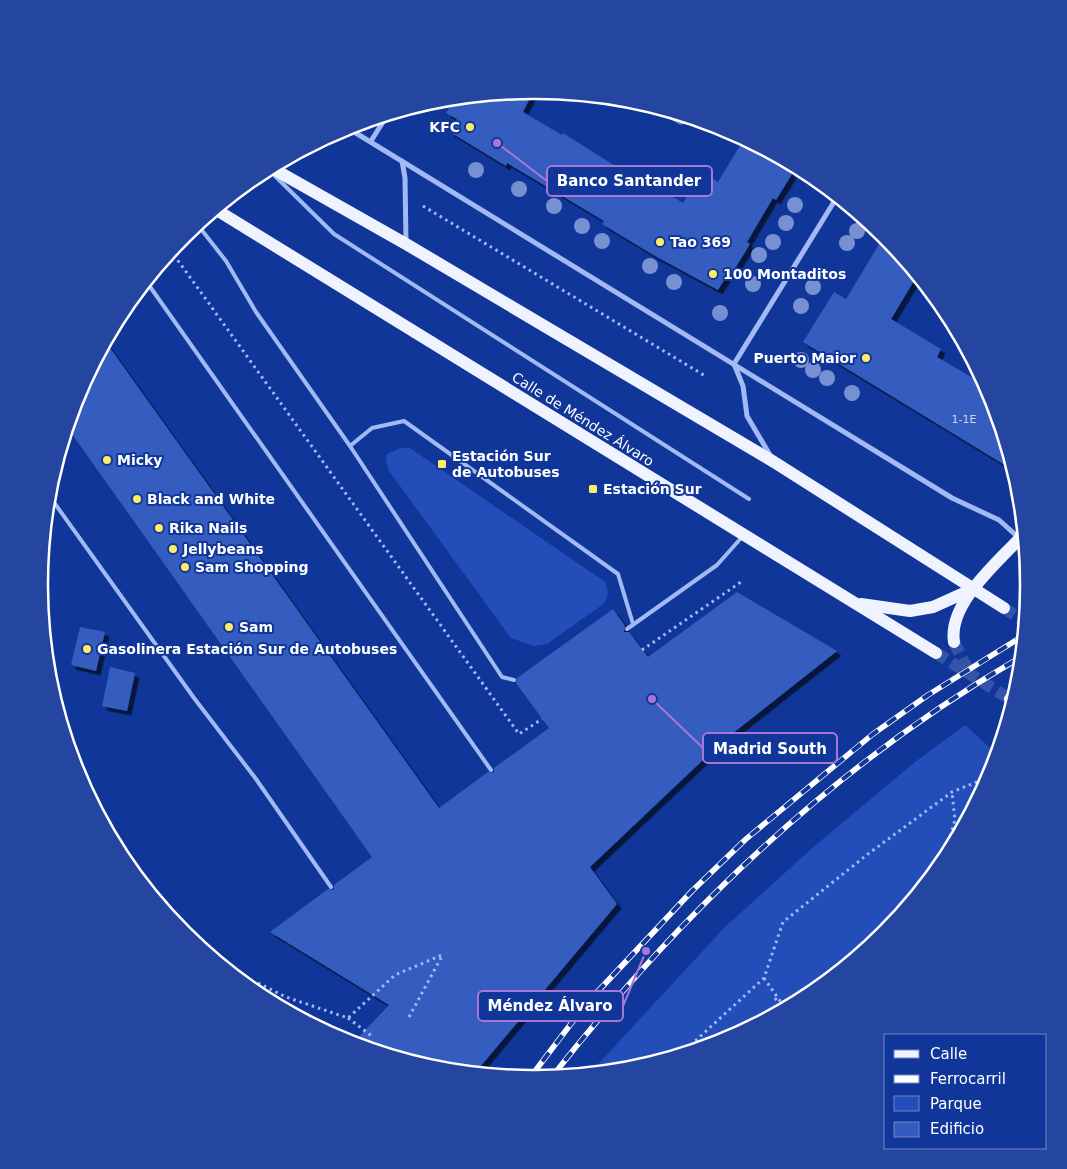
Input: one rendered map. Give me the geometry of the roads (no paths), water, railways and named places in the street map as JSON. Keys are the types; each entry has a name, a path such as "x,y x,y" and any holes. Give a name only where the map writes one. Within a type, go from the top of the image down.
{"main road":[{"path":"277,172 406,244 774,462 1004,608"},
{"name":"Calle de Méndez Álvaro","path":"221,213 743,536 859,604 936,653"},
{"path":"954,642 953,628 956,618 973,589 1017,541"},
{"path":"859,604 910,611 933,607 973,589"}],"street":[{"path":"371,142 383,122"},
{"path":"355,132 952,498 999,520 1016,531"},
{"path":"402,161 405,178 406,244"},
{"path":"734,364 834,203"},
{"path":"734,364 743,386 747,416 774,462"}],"lane":[{"path":"274,173 334,234 749,500"},
{"path":"202,230 226,261 256,312 350,446 502,677 514,680"},
{"path":"150,287 491,770"},
{"path":"350,446 372,428 404,421 618,574 634,624"},
{"path":"55,504 194,698 256,779 331,887"},
{"path":"627,629 717,565 743,536"}],"tunnel":[{"path":"1004,608 1018,617"},
{"path":"954,642 969,672"},
{"path":"936,653 1006,697"}],"railway":[{"path":"536,1070 586,1004 692,891 746,839 873,734 928,695 1016,641"},
{"path":"558,1069 601,1016 654,957 709,899 766,845 826,793 888,744 953,699 1013,662"}],"place":[{"name":"KFC","path":"470,127"},
{"name":"Banco Santander","path":"497,143"},
{"name":"Tao 369","path":"660,242"},
{"name":"100 Montaditos","path":"713,274"},
{"name":"Puerto Maior","path":"866,358"},
{"name":"Micky","path":"107,460"},
{"name":"Estación Sur de Autobuses","path":"442,464"},
{"name":"Estación Sur","path":"593,489"},
{"name":"Black and White","path":"137,499"},
{"name":"Rika Nails","path":"159,528"},
{"name":"Jellybeans","path":"173,549"},
{"name":"Sam Shopping","path":"185,567"},
{"name":"Sam","path":"229,627"},
{"name":"Gasolinera Estación Sur de Autobuses","path":"87,649"},
{"name":"Madrid South","path":"652,699"},
{"name":"Méndez Álvaro","path":"646,951"}]}
